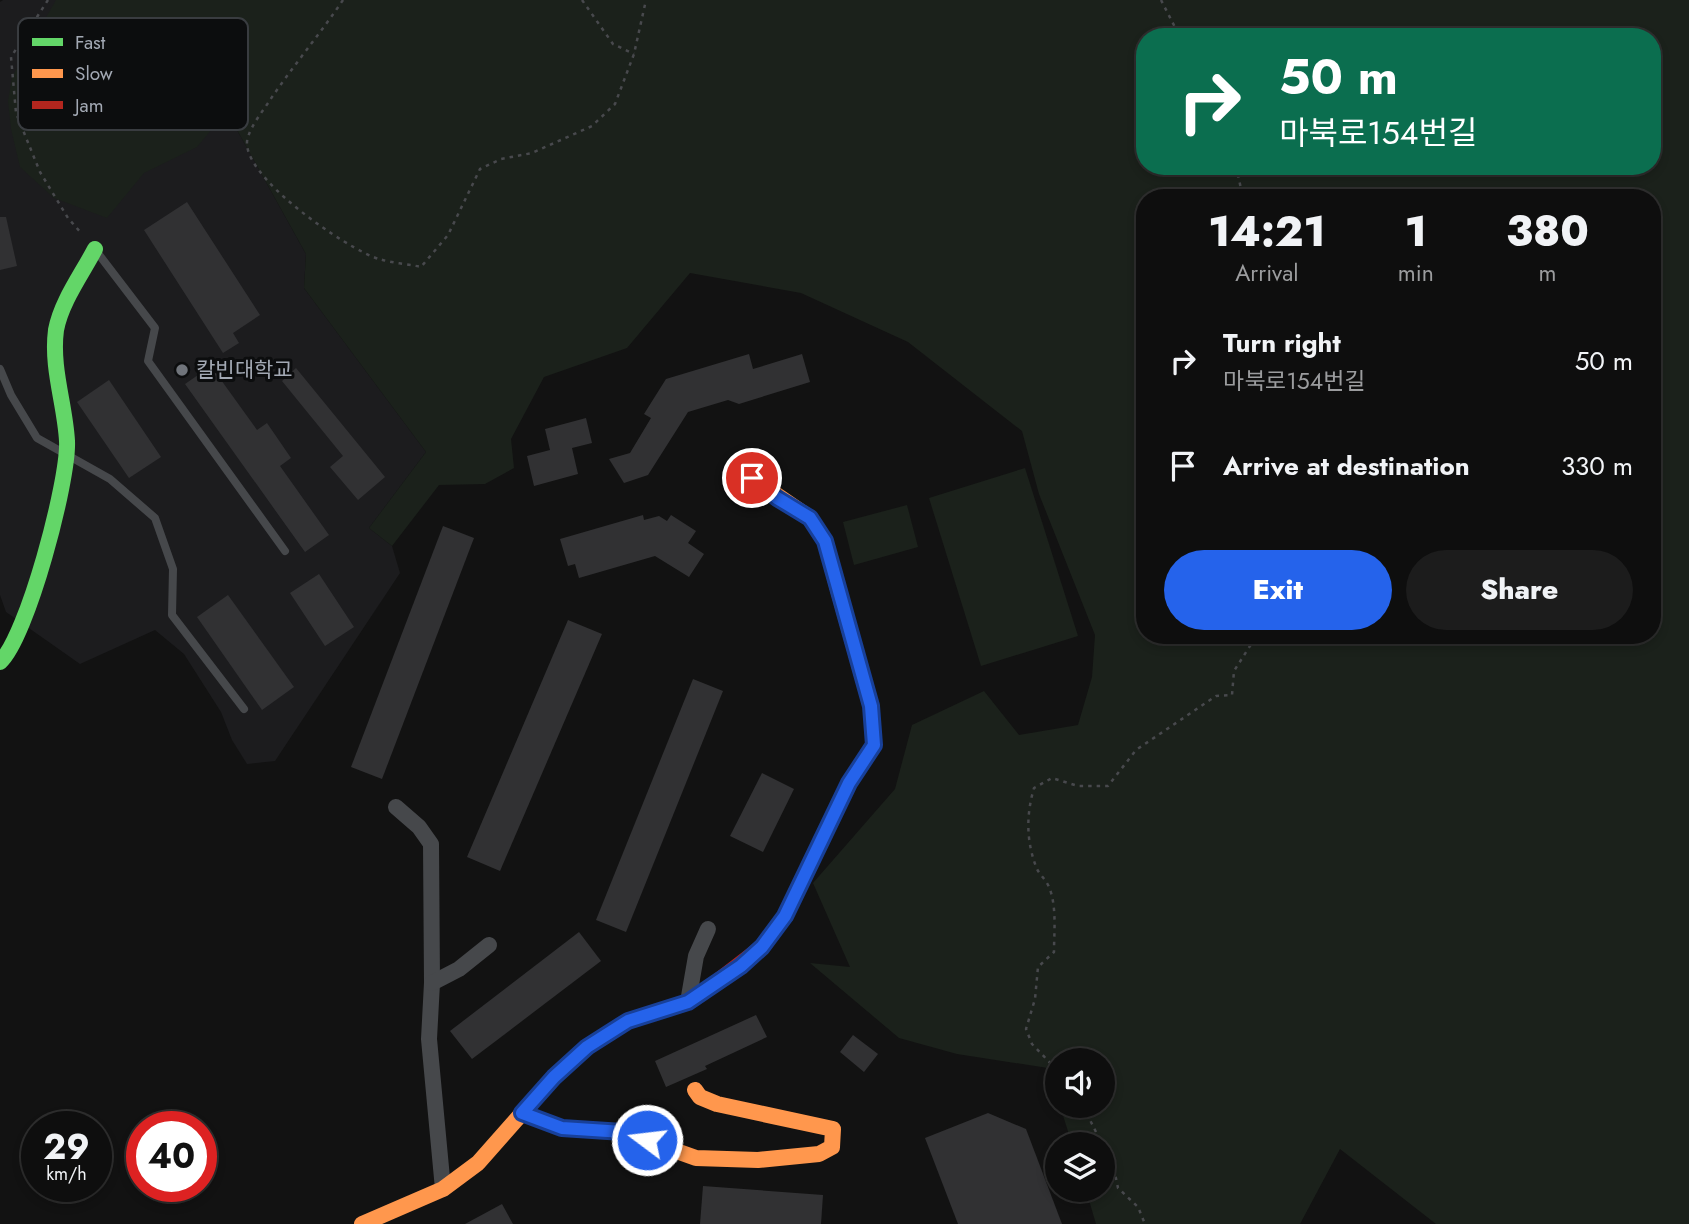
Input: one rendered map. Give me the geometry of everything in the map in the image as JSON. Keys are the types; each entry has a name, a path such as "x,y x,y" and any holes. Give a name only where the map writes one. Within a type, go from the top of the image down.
{"street":[{"path":"0,662 8,655 34,586 59,500 67,453 57,374 57,326 95,249"},
{"path":"362,1224 443,1189 478,1163 554,1077 587,1047 628,1021 688,1002 741,966 762,947 785,916 849,783 874,745 871,706 825,541 810,518 777,498 752,478"},
{"path":"396,807 419,827 431,845 432,983 429,1039 443,1189"},
{"path":"688,1002 696,956 708,929"},
{"path":"432,983 459,969 489,945"},
{"path":"522,1113 562,1128 623,1132 696,1158 758,1160 819,1154 832,1147 833,1129 718,1104 700,1097 695,1090"}],"lane":[{"path":"95,249 155,328 148,361 285,551"},
{"path":"0,369 11,395 37,438 110,479 155,518 173,569 172,615 244,709"}],"path":[{"path":"36,18 48,0"},
{"path":"343,0 260,116 247,139 249,157 265,180 284,198 340,239 378,259 421,267 447,235 480,169 501,159 532,153 592,126 615,104 634,54 646,0"},
{"path":"582,0 613,44 634,54"},
{"path":"1160,0 1175,28"},
{"path":"18,46 11,57 18,118"},
{"path":"23,130 40,172 68,218 95,249"},
{"path":"1045,1058 1032,1044 1026,1029 1035,999 1038,967 1054,952 1053,905 1049,886 1037,871 1030,846 1027,812 1034,788 1052,778 1078,786 1108,786 1136,750 1216,696 1232,695 1234,671 1251,644"},
{"path":"1115,1174 1118,1188 1138,1207 1145,1224"}],"shaded area":[{"path":"56,0 1689,0 1689,1224 1436,1224 1340,1149 1300,1224 1096,1224 1090,1202 1115,1202 1115,1132 1068,1132 1064,1118 1115,1118 1115,1048 1045,1048 1045,1068 957,1054 899,1038 810,963 850,967 813,883 895,789 912,725 984,691 1019,735 1078,725 1092,677 1095,635 1039,494 1022,431 908,342 801,293 690,273 627,348 544,377 511,439 514,468 485,484 439,485 392,546 369,528 426,452 304,288 306,254 237,130 248,130 248,18 46,18"},
{"name":"칼빈대학교","path":"276,0 248,61 248,18 18,18 18,130 237,130 306,254 304,288 426,452 369,528 392,546 400,573 275,761 247,764 232,740 221,712 184,654 155,630 80,664 6,612 0,595 0,2"},
{"path":"18,66 18,130 211,130 197,147 144,173 107,218 54,198 20,167 8,101 12,77"},
{"path":"1025,468 1078,636 981,666 929,498"},
{"path":"907,505 918,547 854,565 843,522"}],"building":[{"path":"187,202 260,315 233,333 239,343 223,353 144,230"},
{"path":"0,217 6,217 17,266 0,270"},
{"path":"749,354 753,369 802,354 810,382 739,404 728,400 688,412 648,475 624,483 609,459 630,453 651,418 644,414 666,379"},
{"path":"211,366 257,430 267,423 291,458 280,466 329,535 305,552 185,384"},
{"path":"296,368 385,477 358,500 330,467 343,456 282,381"},
{"path":"109,380 161,457 129,478 77,402"},
{"path":"586,418 592,443 572,448 578,474 534,486 527,456 550,450 545,429"},
{"path":"643,515 644,520 659,516 667,521 671,515 696,531 688,543 704,554 689,577 655,556 579,578 575,564 568,566 560,539"},
{"path":"443,526 474,538 382,779 351,767"},
{"path":"319,574 354,627 325,646 290,593"},
{"path":"228,595 294,687 262,710 197,617"},
{"path":"568,620 602,634 500,871 467,857"},
{"path":"693,679 723,691 626,932 596,920"},
{"path":"762,773 794,789 763,852 730,836"},
{"path":"579,932 601,961 472,1059 450,1031"},
{"path":"756,1015 767,1037 666,1087 655,1061"},
{"path":"853,1035 878,1054 864,1072 840,1052"},
{"path":"988,1113 1026,1129 1045,1179 1045,1202 1054,1202 1062,1224 958,1224 925,1138"},
{"path":"703,1186 823,1195 821,1224 700,1224"},
{"path":"502,1204 513,1224 465,1224"}],"traffic: fast":[{"path":"0,662 11,647 34,592 54,522 66,461 67,441 55,358 56,330 67,299 95,249"}],"traffic: slow":[{"path":"752,478 810,518 825,541 839,593"},
{"path":"362,1224 443,1189 478,1163 553,1078 587,1047 628,1021 688,1002 714,984"},
{"path":"522,1113 562,1128 623,1132 696,1158 758,1160 819,1154 832,1147 833,1129 717,1104 700,1097 695,1090"}],"traffic: jam":[{"path":"714,984 762,947 785,916 849,783 874,745 871,707 839,593"}],"place":[{"name":"칼빈대학교","path":"182,370"}],"route":[{"path":"647,1140 623,1132 562,1128 522,1113 554,1077 587,1047 628,1021 688,1002 741,966 762,947 785,916 849,783 874,745 871,706 825,541 810,518 777,498 752,478"}]}
